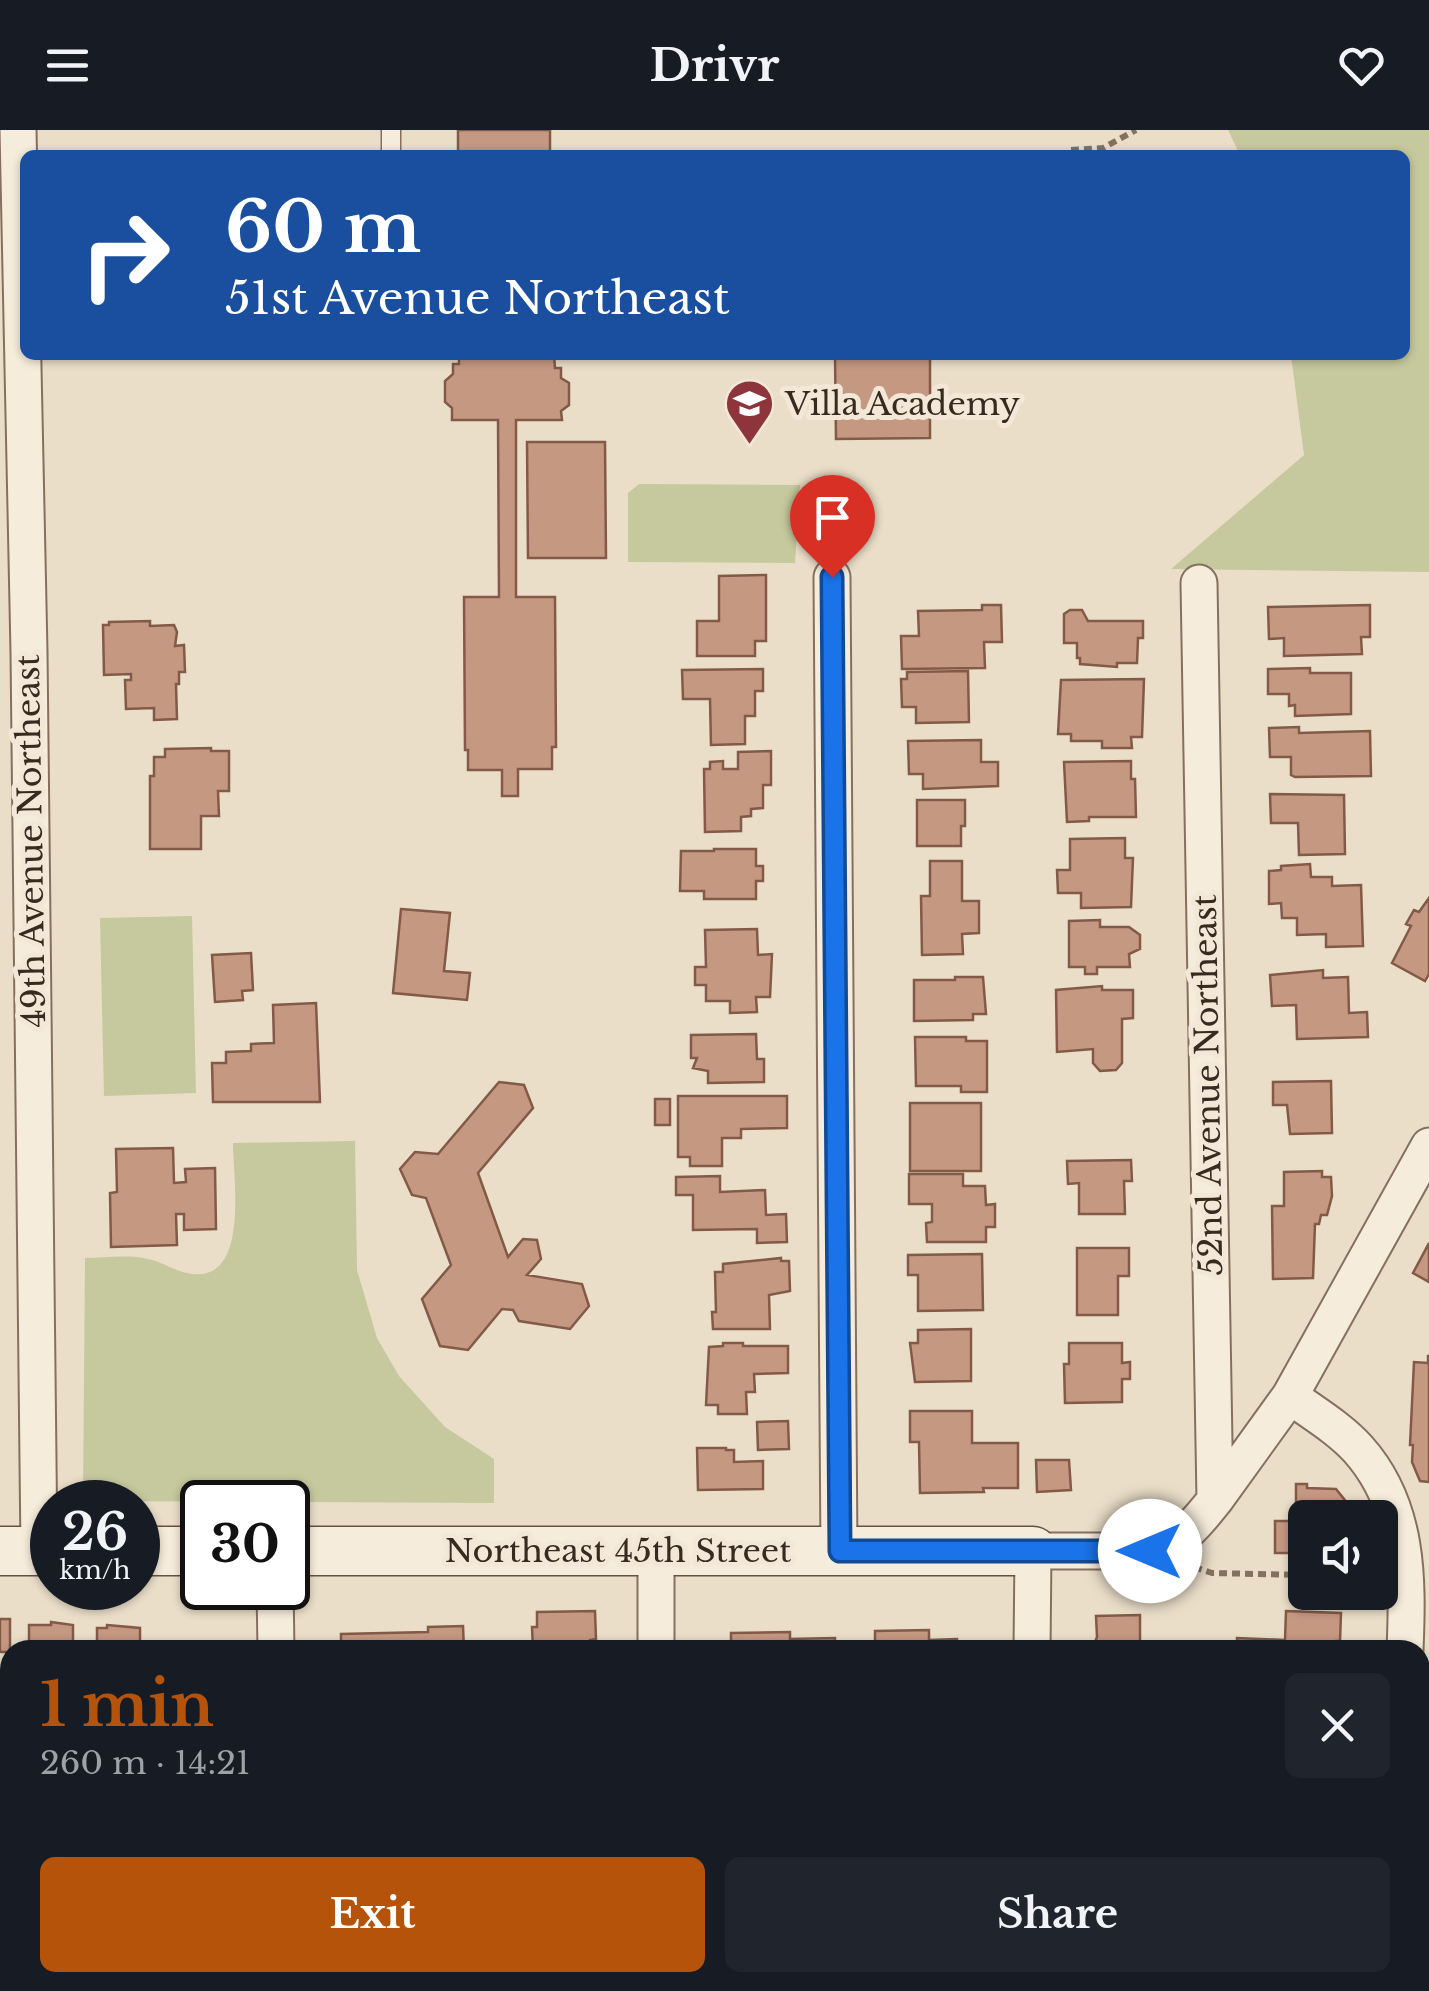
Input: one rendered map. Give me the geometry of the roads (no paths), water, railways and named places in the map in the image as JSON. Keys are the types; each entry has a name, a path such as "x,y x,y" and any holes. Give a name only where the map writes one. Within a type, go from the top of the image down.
{"street":[{"name":"49th Avenue Northeast","path":"18,130 14,571 30,1493"},
{"path":"832,577 840,1551"},
{"name":"52nd Avenue Northeast","path":"1199,584 1215,1500"},
{"path":"1215,1500 1290,1396 1429,1146"},
{"path":"1290,1396 1358,1449 1389,1495 1402,1542 1405,1640"},
{"name":"Northeast 45th Street","path":"310,1551 1150,1551 1169,1547 1182,1537 1215,1500"},
{"path":"656,1551 656,1640"},
{"path":"1032,1551 1032,1640"},
{"path":"276,1610 276,1640"}],"place":[{"name":"Villa Academy","path":"750,446"}]}
